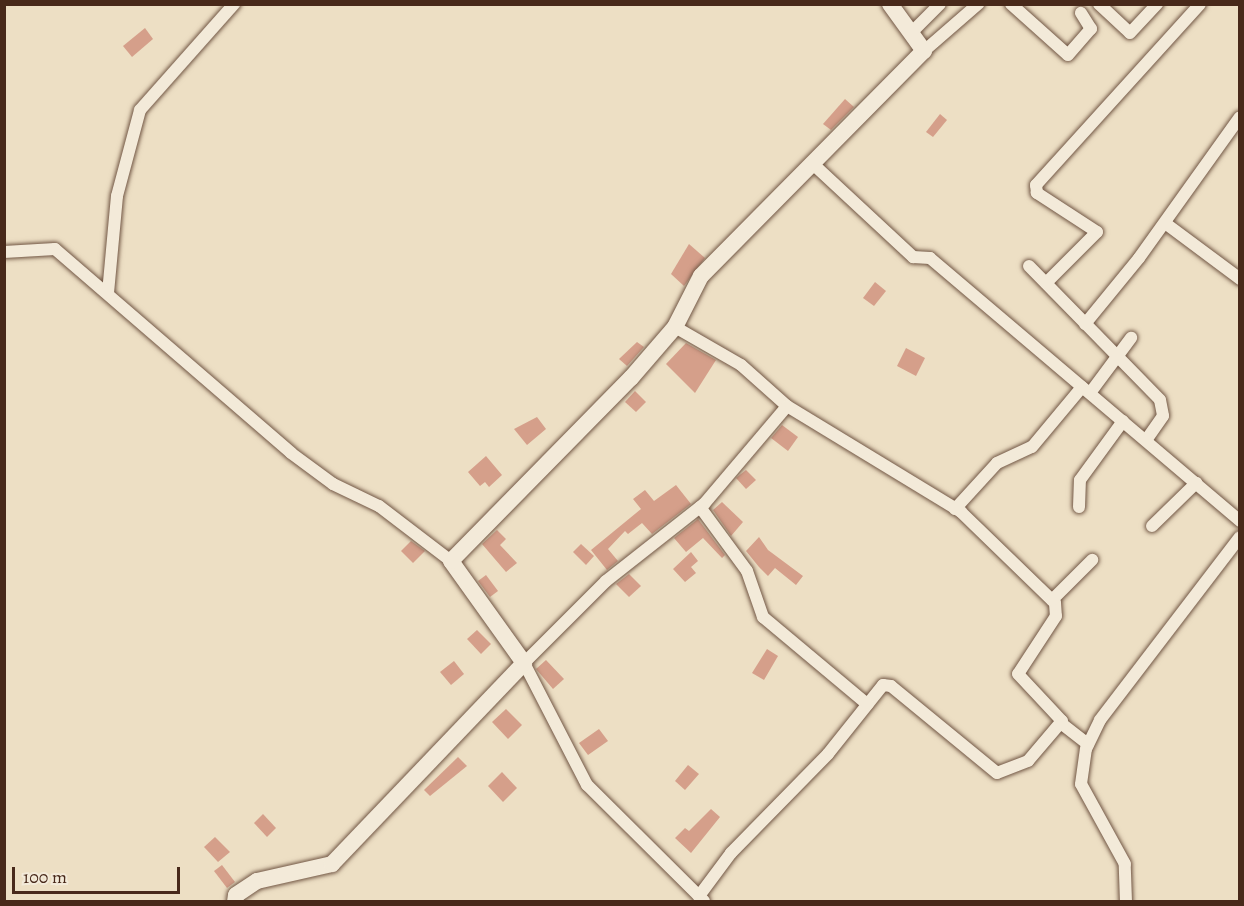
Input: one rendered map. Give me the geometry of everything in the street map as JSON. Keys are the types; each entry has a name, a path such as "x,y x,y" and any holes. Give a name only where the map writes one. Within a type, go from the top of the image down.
{"street":[{"path":"108,293 117,196 141,110 234,4"},
{"path":"890,4 924,51"},
{"path":"910,34 940,4"},
{"path":"451,561 675,327 701,276 924,51 978,4"},
{"path":"1011,4 1068,55 1091,29 1081,13"},
{"path":"1099,4 1130,33 1158,4"},
{"path":"1046,284 1097,232 1037,193 1036,185 1200,4"},
{"path":"1085,324 1165,223 1239,117"},
{"path":"813,164 913,257 930,258 1239,521"},
{"path":"1165,223 1239,279"},
{"path":"4,252 56,249 300,460 333,484 379,506 451,561 524,663 587,785 702,899 731,854 832,750 880,687 891,686 1000,773 1028,761 1062,724"},
{"path":"1029,266 1164,408 1146,440"},
{"path":"675,327 741,365 787,406 955,509 1052,600 1056,616 1018,674 1062,724 1088,744"},
{"path":"955,509 997,464 1032,447 1117,357 1131,338"},
{"path":"235,902 236,896 257,881 332,864 524,663 606,581 700,507 787,406"},
{"path":"1079,507 1080,480 1123,421"},
{"path":"1152,526 1196,483"},
{"path":"700,507 747,571 762,617 867,704"},
{"path":"1126,902 1125,864 1081,783 1088,744 1100,720 1239,537"},
{"path":"1052,600 1092,560"}],"building":[{"path":"145,28 153,39 132,57 123,46"},
{"path":"845,99 854,107 831,130 823,124"},
{"path":"940,114 947,120 933,137 926,132"},
{"path":"689,244 705,258 684,286 671,274"},
{"path":"875,282 886,291 874,306 863,298"},
{"path":"637,342 644,347 627,366 619,359"},
{"path":"686,343 716,360 695,393 666,364"},
{"path":"906,348 925,358 916,376 897,366"},
{"path":"635,391 646,402 636,412 625,402"},
{"path":"537,417 546,429 527,445 514,429"},
{"path":"782,425 798,437 788,451 771,438"},
{"path":"486,456 502,475 489,487 485,482 480,486 468,472"},
{"path":"746,470 756,480 746,489 736,478"},
{"path":"676,485 691,504 652,534 642,523 628,534 625,531 608,549 618,561 607,570 591,550 641,509 633,499 645,490 654,501"},
{"path":"722,502 743,522 731,536 713,510"},
{"path":"698,519 725,555 722,558 703,538 686,552 674,538"},
{"path":"497,530 506,539 500,545 517,563 506,572 482,544"},
{"path":"759,537 768,550 803,576 796,585 775,568 768,576 746,551"},
{"path":"411,541 425,551 413,563 401,551"},
{"path":"581,544 594,556 586,565 573,552"},
{"path":"691,552 698,561 691,567 696,573 685,582 673,569"},
{"path":"629,574 641,586 629,597 616,584"},
{"path":"486,575 498,591 490,597 478,581"},
{"path":"477,630 491,644 481,654 467,639"},
{"path":"767,649 778,656 764,680 752,673"},
{"path":"546,660 564,679 553,689 536,669"},
{"path":"454,661 464,674 451,685 440,672"},
{"path":"506,709 522,725 508,739 492,722"},
{"path":"599,729 608,741 588,755 579,743"},
{"path":"458,757 467,766 430,796 424,790"},
{"path":"688,765 699,774 685,790 675,781"},
{"path":"502,772 517,788 503,802 488,786"},
{"path":"711,809 720,817 691,853 675,838 685,828 689,831"},
{"path":"263,814 276,828 267,837 254,823"},
{"path":"215,837 230,852 218,862 204,847"},
{"path":"222,865 235,882 227,888 214,871"}]}
